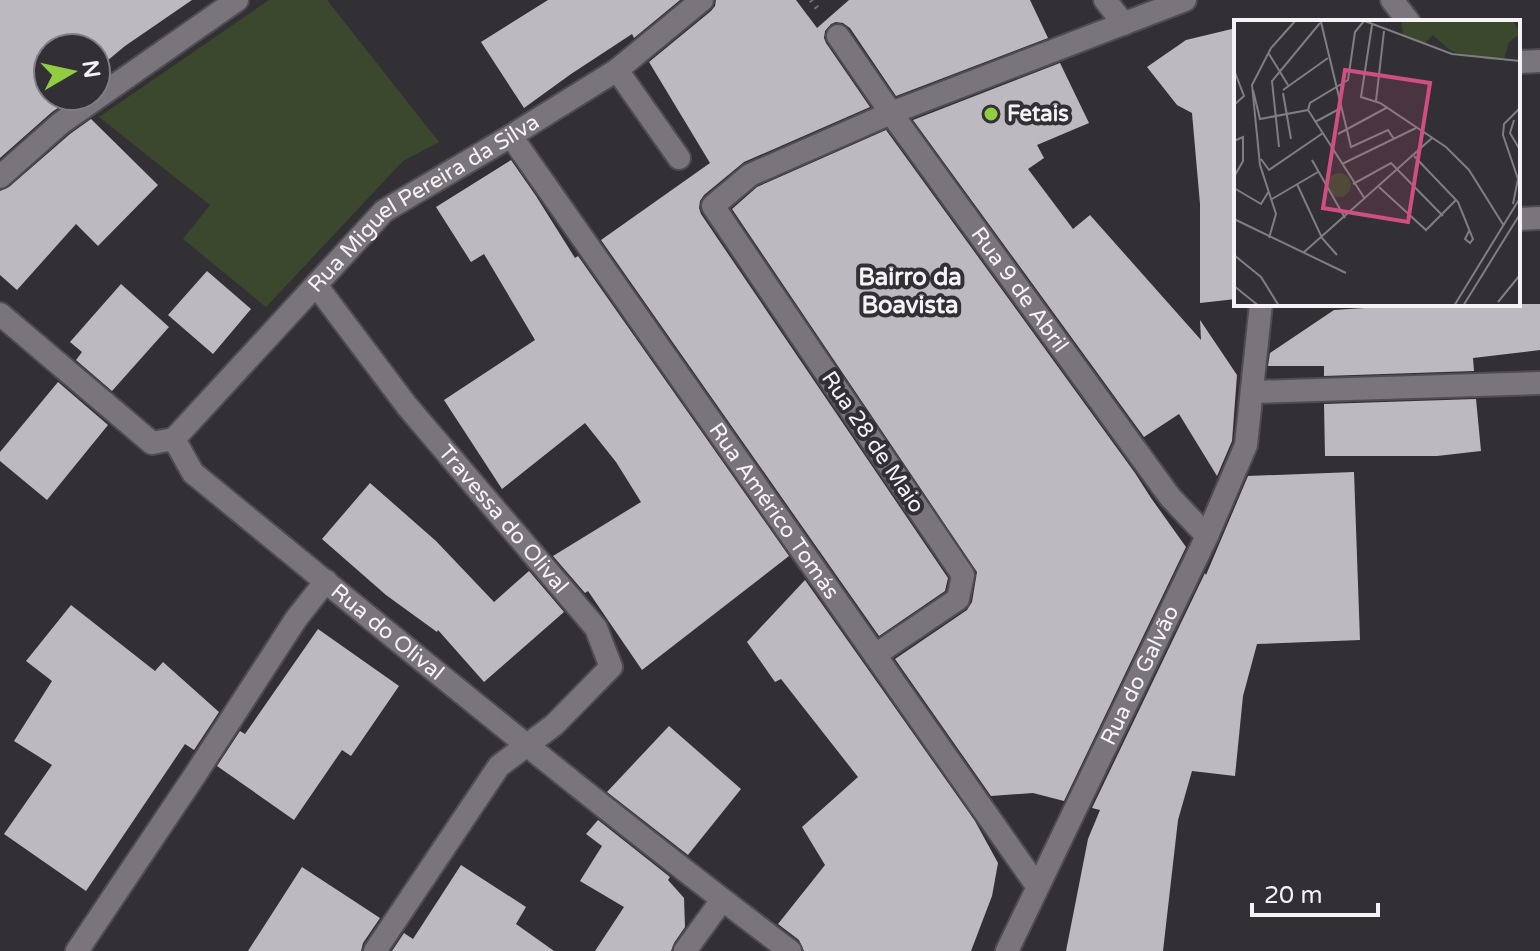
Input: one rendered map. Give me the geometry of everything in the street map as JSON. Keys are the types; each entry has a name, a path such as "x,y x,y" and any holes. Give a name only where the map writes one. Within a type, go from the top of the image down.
{"street":[{"path":"0,177 61,123 237,0"},
{"name":"Rua Miguel Pereira da Silva","path":"174,439 384,211 617,70 702,0"},
{"path":"1105,0 1124,24"},
{"path":"891,113 1185,0"},
{"path":"1392,0 1407,20"},
{"name":"Rua 9 de Abril","path":"838,36 1170,497 1207,536"},
{"path":"1520,62 1540,61"},
{"path":"617,70 679,158"},
{"name":"Rua 28 de Maio","path":"875,655 958,599 963,575 713,206 750,175 891,113"},
{"name":"Rua Américo Tomás","path":"511,136 1037,886"},
{"path":"1520,219 1540,218"},
{"name":"Travessa do Olival","path":"316,285 407,406 596,628 611,667 554,725 526,744"},
{"name":"Rua do Galvão","path":"1007,951 1207,536 1246,445 1261,306"},
{"path":"0,314 152,443 174,439"},
{"path":"1252,392 1540,383"},
{"name":"Rua do Olival","path":"174,439 193,473 526,744 790,951"},
{"path":"77,951 296,619 326,581"},
{"path":"375,951 499,766 526,744"},
{"path":"685,951 722,900"}],"green space":[{"path":"269,0 327,0 439,142 403,161 266,307 183,239 210,205 99,117 112,112 112,108"}],"building":[{"path":"0,0 192,0 112,57 112,32 32,32 32,112 52,112 0,158"},
{"path":"548,0 680,0 634,38 632,34 524,108 481,42"},
{"path":"716,0 796,0 817,28 849,0 1030,0 1048,38 896,96 850,28 843,23 831,24 825,31 826,43 870,107 744,162 700,201 701,214 948,578 945,591 879,636 601,240 710,163 649,62 711,11"},
{"path":"1234,28 1234,299 1200,303 1200,204 1192,113 1177,105 1147,67 1186,40"},
{"path":"1060,63 1089,123 1037,145 1044,158 1028,169 1073,229 1090,215 1201,340 1200,320 1237,375 1232,441 1217,476 1179,414 1144,437 913,120"},
{"path":"91,119 158,185 98,246 76,224 17,290 0,275 0,191 9,187"},
{"path":"886,130 1186,547 1064,801 1033,793 991,796 895,659 967,610 972,602 977,572 732,209 757,187"},
{"path":"511,160 575,258 578,256 789,556 642,670 588,591 585,593 553,556 641,502 616,462 585,423 502,489 444,400 535,340 484,254 471,262 436,207"},
{"path":"207,271 251,309 213,354 168,315"},
{"path":"121,284 169,327 112,391 76,360 82,352 70,342"},
{"path":"1540,304 1540,350 1473,358 1474,371 1324,376 1324,366 1268,366 1270,353 1334,310"},
{"path":"58,382 108,425 47,500 0,461 0,452"},
{"path":"1476,399 1481,451 1437,456 1325,456 1324,404"},
{"path":"1354,472 1360,640 1257,644 1243,696 1235,776 1192,771 1178,820 1163,951 1066,951 1088,839 1100,810 1092,808 1206,575 1248,476"},
{"path":"370,483 436,541 494,602 529,571 564,612 484,682 438,630 386,595 322,539"},
{"path":"805,580 975,821 998,863 992,896 971,951 804,951 799,940 778,924 825,865 802,827 858,777 781,679 775,682 747,642"},
{"path":"71,605 155,671 163,662 219,712 194,750 185,744 86,891 4,834 52,765 14,741 52,681 26,661"},
{"path":"318,629 399,686 351,756 342,750 294,820 217,766 240,731 245,734"},
{"path":"669,726 741,789 688,855 607,792"},
{"path":"598,820 670,877 668,880 684,898 685,927 671,951 595,951 624,907 580,881 602,846 586,834"},
{"path":"461,865 526,907 516,924 554,951 392,951 404,933 413,939"},
{"path":"302,867 380,918 361,951 248,951"}],"place":[{"name":"Fetais","path":"991,114"}],"district":[{"name":"Bairro da Boavista","path":"910,291"}]}
